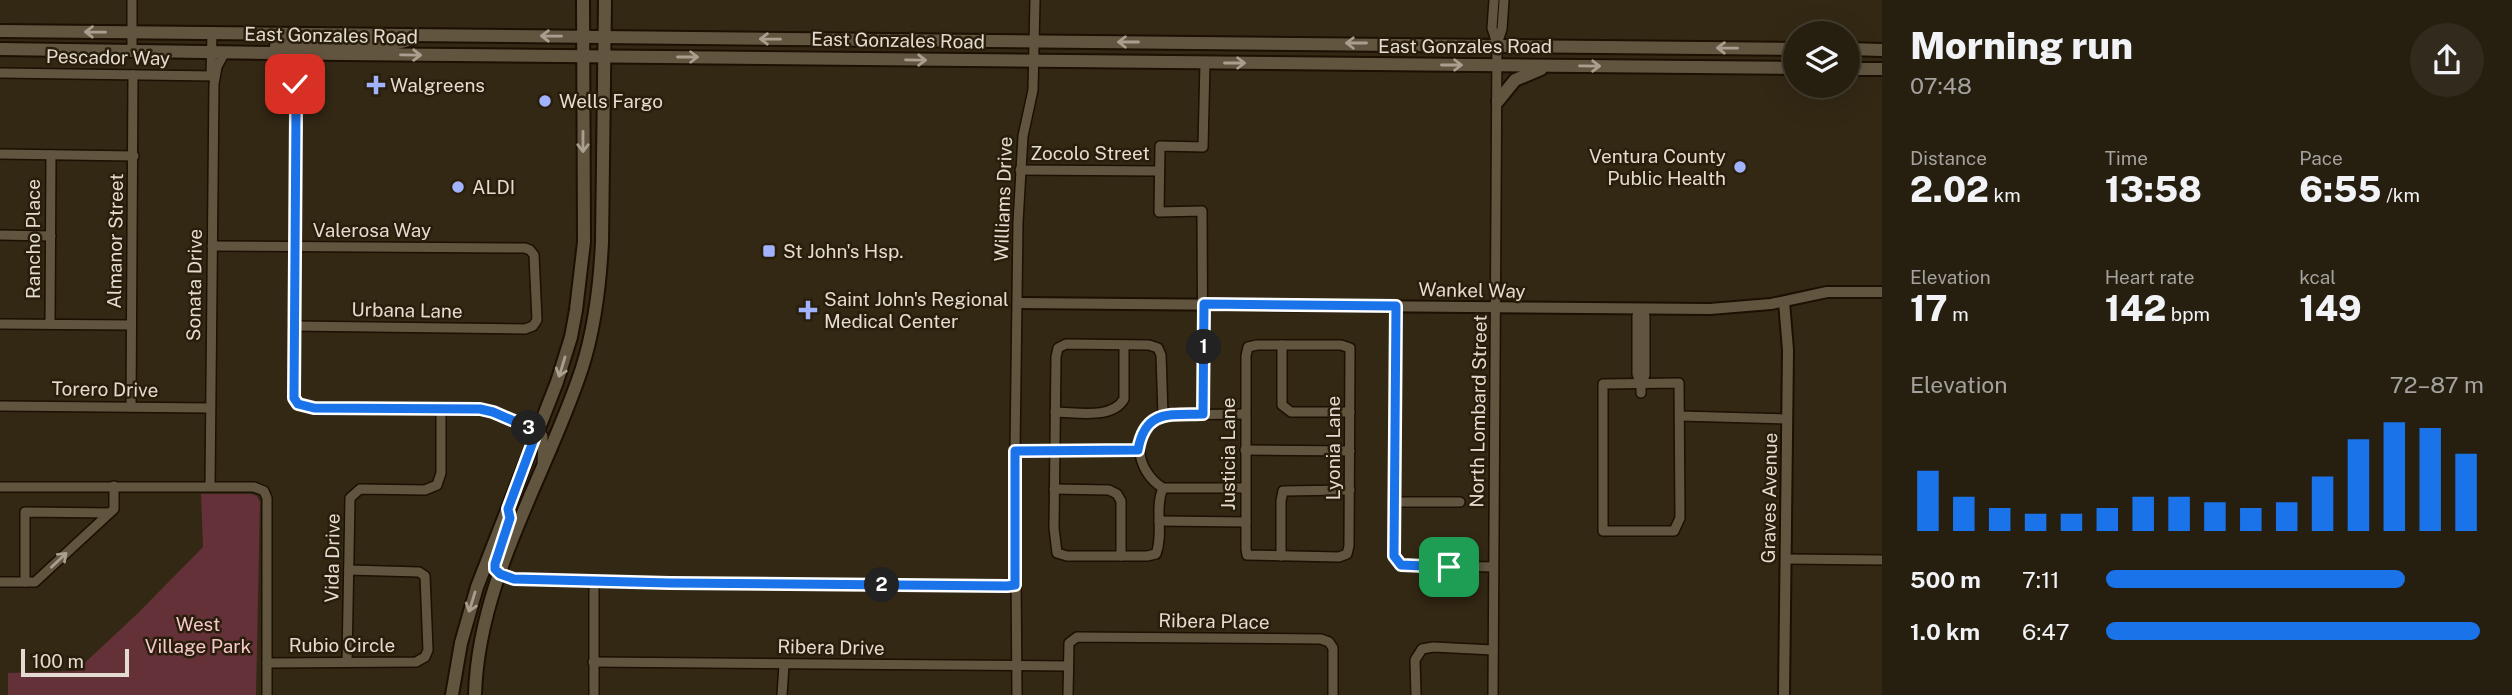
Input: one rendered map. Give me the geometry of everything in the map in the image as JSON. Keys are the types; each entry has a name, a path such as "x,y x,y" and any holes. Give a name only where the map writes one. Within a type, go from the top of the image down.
{"main road":[{"path":"452,695 467,617 557,382 568,349 580,286 584,230 583,0"},
{"path":"475,695 488,614 500,574 582,367 596,300 602,242 605,0"},
{"name":"East Gonzales Road","path":"0,31 425,35 582,30 605,37 1783,48"},
{"path":"261,53 276,46 336,43 342,39 343,34"},
{"path":"342,54 347,46 394,44 425,35"},
{"path":"804,62 819,48 882,49 894,41"},
{"name":"East Gonzales Road","path":"0,49 804,62 1034,61 1783,68"},
{"path":"1860,49 1882,50"},
{"path":"1498,101 1516,80 1550,66"},
{"path":"1860,69 1882,69"}],"street":[{"path":"132,0 132,50"},
{"name":"Williams Drive","path":"1017,695 1015,451 1020,170 1025,122 1033,90 1035,0"},
{"path":"1494,0 1492,28 1497,44"},
{"path":"1497,44 1502,29 1504,0"},
{"name":"Sonata Drive","path":"210,486 213,78 218,52 212,33"},
{"name":"North Lombard Street","path":"1493,695 1497,44"},
{"name":"Zocolo Street","path":"1020,170 1159,171 1160,146 1203,147 1205,63"},
{"name":"Pescador Way","path":"0,73 213,78"},
{"name":"Almanor Street","path":"131,407 133,75"},
{"path":"301,95 296,111 292,393 298,404 314,408 441,408 493,412 537,431 545,438 541,455 542,470"},
{"path":"0,154 134,156"},
{"name":"Rancho Place","path":"50,324 51,155"},
{"path":"1159,171 1159,212 1202,211 1203,414"},
{"path":"0,236 51,236"},
{"name":"Valerosa Way","path":"212,246 530,250 536,268 537,320 533,326 522,329"},
{"name":"Wankel Way","path":"1018,303 1710,309 1784,302 1827,292 1882,292"},
{"name":"Graves Avenue","path":"1784,302 1788,350 1784,695"},
{"path":"1396,306 1394,556 1401,565 1493,567"},
{"path":"1641,309 1645,316 1645,376 1641,388"},
{"path":"0,324 131,325"},
{"name":"Urbana Lane","path":"293,326 522,329"},
{"path":"1163,415 1161,355 1155,347 1066,345 1058,348 1054,489 1054,544 1058,553 1067,556 1156,554 1159,547 1159,497 1163,488"},
{"path":"1055,412 1114,411 1120,406 1124,399 1124,345"},
{"path":"1282,345 1282,405 1291,412 1350,412"},
{"name":"Lyonia Lane","path":"1281,556 1339,557 1347,552 1350,490 1350,348 1282,345"},
{"name":"Justicia Lane","path":"1281,556 1249,555 1246,549 1245,414 1248,347 1282,345"},
{"path":"1679,383 1679,416 1679,517 1674,531 1603,531 1603,384 1641,388 1679,383"},
{"name":"Torero Drive","path":"0,406 210,408"},
{"name":"Vida Drive","path":"347,661 350,498 360,489 425,490 438,485 441,473 441,408"},
{"path":"1245,414 1163,415 1154,418 1145,429 1138,450 1139,460 1146,472 1163,488 1246,488"},
{"path":"1679,416 1787,419"},
{"path":"1015,451 1138,450"},
{"path":"1245,450 1350,451"},
{"path":"0,486 210,486 254,487 264,491 267,498 267,695"},
{"path":"0,582 35,582 114,509 114,486"},
{"path":"1054,489 1110,490 1117,494 1121,501 1121,556"},
{"path":"1281,556 1283,491 1350,490"},
{"path":"1394,502 1460,502"},
{"path":"508,509 510,518 495,569 514,579 670,583 1015,585"},
{"path":"24,582 25,512 109,513"},
{"path":"1159,521 1246,522"},
{"path":"1786,559 1882,560"},
{"name":"Rubio Circle","path":"267,663 416,662 425,657 428,650 425,576 419,572 349,570"},
{"path":"594,580 594,695"},
{"name":"Ribera Place","path":"1068,666 1069,643 1077,637 1321,639 1329,642 1332,648 1333,695"},
{"path":"1416,695 1415,660 1422,649 1433,647 1493,650"},
{"name":"Ribera Drive","path":"593,662 1068,666"},
{"path":"782,695 784,665"},
{"path":"1068,666 1068,695"}],"green space":[{"name":"West Village Park","path":"201,494 251,494 257,496 260,502 256,695 8,695 8,673 76,671 203,547"}],"place":[{"name":"Walgreens","path":"376,85"},
{"name":"Wells Fargo","path":"545,101"},
{"name":"Ventura County Public Health","path":"1740,167"},
{"name":"ALDI","path":"458,187"},
{"name":"St John's Hsp.","path":"769,251"},
{"name":"Saint John's Regional Medical Center","path":"808,310"}],"route":[{"path":"295,84 296,92 301,95 296,111 294,398 298,404 314,408 480,409 537,431 508,509 510,518 495,564 495,569 500,574 514,579 670,583 1015,585 1015,451 1138,450 1145,429 1154,418 1163,415 1203,414 1204,304 1396,306 1394,556 1401,565 1449,567"}]}
